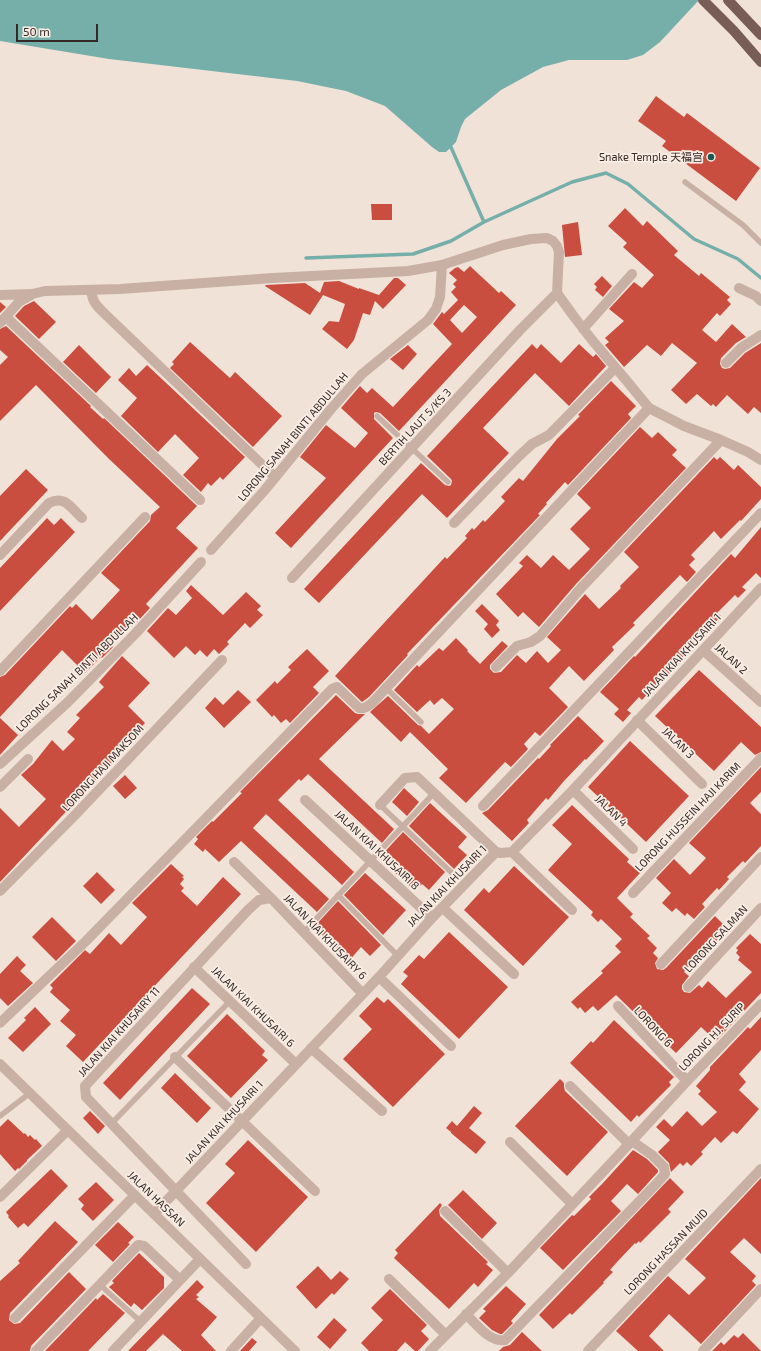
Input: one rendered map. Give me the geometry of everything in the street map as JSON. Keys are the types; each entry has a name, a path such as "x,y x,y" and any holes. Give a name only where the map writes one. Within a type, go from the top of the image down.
{"main road":[{"path":"703,0 734,31 761,62"},
{"path":"728,0 761,35"}],"street":[{"path":"0,295 32,294 44,291 92,290 408,271 442,265 502,245 531,238 547,238 558,246 557,293 582,329 649,408 684,426 748,452 761,460"},
{"name":"LORONG SANAH BINTI ABDULLAH","path":"211,550 362,374 428,320 436,309 440,296 442,265"},
{"path":"582,329 632,274"},
{"path":"739,288 756,296 761,301"},
{"path":"92,290 91,296 94,303 275,477"},
{"name":"BERTIH LAUT 5/KS 3","path":"292,578 520,330 557,293"},
{"path":"32,294 20,301 3,320 200,500"},
{"path":"726,363 741,348 761,335"},
{"path":"454,523 518,456 528,447 548,435 615,368"},
{"path":"0,1023 86,941 332,689 336,687 359,708 368,707 649,408"},
{"path":"496,667 517,646 531,642 540,636 581,588 721,440"},
{"path":"748,452 761,454"},
{"path":"0,554 49,503 56,499 64,501 82,518"},
{"path":"483,806 761,513"},
{"path":"0,671 145,517"},
{"name":"LORONG SANAH BINTI ABDULLAH","path":"0,764 68,702 130,640 200,562"},
{"name":"JALAN KIAI KHUSAIRI 1","path":"154,1214 398,956 432,918 496,852 512,852 573,790 761,588"},
{"name":"JALAN 2","path":"703,650 761,702"},
{"name":"LORONG HAJI MAKSOM","path":"0,891 78,812 222,660"},
{"name":"JALAN 3","path":"637,720 702,784"},
{"name":"LORONG HUSSEIN HAJI KARIM","path":"633,893 761,758"},
{"path":"0,787 28,759"},
{"path":"380,805 405,778 417,777 496,852"},
{"name":"JALAN 4","path":"573,790 633,849"},
{"name":"JALAN KIAI KHUSAIRI 8","path":"305,800 432,918"},
{"path":"512,852 572,910"},
{"path":"661,964 761,857"},
{"path":"234,862 270,898"},
{"name":"JALAN KIAI KHUSAIRY 6","path":"270,898 362,993"},
{"name":"JALAN KIAI KHUSAIRY 11","path":"246,1264 86,1097 85,1086 194,967 259,900 270,898"},
{"path":"443,908 514,974"},
{"name":"LORONG SALMAN","path":"688,986 761,908"},
{"name":"JALAN KIAI KHUSAIRI 6","path":"194,967 296,1064"},
{"path":"378,977 451,1046"},
{"name":"LORONG HJ. SURIP","path":"430,1351 508,1273 631,1143 684,1084 761,1004"},
{"name":"LORONG 6","path":"618,1006 684,1084"},
{"path":"311,1048 382,1111"},
{"path":"175,1058 315,1191"},
{"name":"JALAN HASSAN","path":"0,1064 295,1351"},
{"path":"466,1314 492,1339 499,1341 505,1340 665,1174 664,1167 652,1155 631,1143 570,1086"},
{"path":"0,1197 68,1130"},
{"path":"510,1142 572,1204"},
{"name":"LORONG HASSAN MUID","path":"588,1351 761,1169"},
{"path":"15,1318 135,1195"},
{"path":"445,1211 508,1273"},
{"path":"36,1351 138,1245 144,1246 180,1280"},
{"path":"113,1351 200,1259"},
{"path":"389,1278 446,1335"},
{"path":"703,1351 761,1289"},
{"path":"231,1351 261,1318"}],"lane":[{"path":"685,182 743,225 761,243"},
{"path":"377,416 448,482"},
{"path":"386,688 421,722"},
{"path":"304,932 434,793"},
{"path":"380,805 452,873"},
{"path":"338,896 398,956"},
{"path":"111,1124 230,1001"},
{"path":"0,1116 30,1093"},
{"path":"99,1284 141,1322"}],"water":[{"path":"0,0 699,0 660,42 643,55 627,60 569,60 543,67 501,90 465,119 456,142 446,152 439,152 385,106 346,91 297,81 109,59 0,41"}],"building":[{"name":"Snake Temple 天福宫","path":"656,96 684,117 687,113 760,168 736,201 662,146 666,141 638,121"},
{"path":"371,204 392,204 392,220 372,220"},
{"path":"625,208 643,226 647,221 678,251 674,255 699,276 701,273 730,297 727,300 731,304 720,316 717,313 702,330 716,342 732,324 746,337 736,343 721,358 720,364 722,368 730,368 745,353 761,343 761,413 754,407 748,414 727,395 716,407 713,404 711,406 697,394 686,404 671,390 697,363 672,343 661,356 647,345 624,367 605,345 609,342 605,338 624,321 609,309 634,282 642,288 654,275 623,247 627,243 608,226"},
{"path":"578,222 582,255 565,257 562,225"},
{"path":"470,266 499,293 501,291 516,305 399,431 380,413 374,413 374,419 393,438 291,548 275,533 326,478 300,457 326,425 355,448 368,433 341,408 360,386 367,393 372,388 393,407 452,344 433,324 442,312 444,314 458,300 451,292 456,287 453,284 457,280 449,273 458,267 464,272","holes":["464,305 477,317 462,333 450,320"]},
{"path":"602,276 612,286 603,297 595,290 597,287 594,284"},
{"path":"394,278 398,278 406,285 383,309 375,301 370,315 363,313 354,340 347,349 322,329 329,321 339,322 345,304 323,295 310,315 265,286 305,283 320,293 324,282 339,281 379,295"},
{"path":"34,301 56,322 39,339 15,316 24,306"},
{"path":"0,302 6,307 0,313"},
{"path":"6,326 91,406 90,407 103,419 104,418 197,506 176,528 198,548 146,604 150,608 137,622 135,620 111,645 113,647 85,673 62,650 0,717 0,677 5,675 70,606 72,608 76,604 92,620 120,590 101,573 150,521 151,515 160,507 108,458 36,385 0,421 0,365 8,357 0,350 0,329"},
{"path":"190,342 230,378 235,372 282,416 253,447 170,368 174,364 172,362"},
{"path":"532,344 537,349 541,344 561,363 579,344 593,357 596,354 606,366 569,406 535,373 483,428 509,453 447,518 422,494 319,603 304,589 421,463 445,485 451,485 451,479 427,456"},
{"path":"79,345 111,377 96,393 63,362"},
{"path":"408,345 417,354 403,370 390,359"},
{"path":"147,365 245,457 223,480 220,477 211,486 208,483 201,492 183,475 199,458 175,434 158,452 121,416 137,398 118,380 129,368 136,376"},
{"path":"611,381 636,406 628,414 631,418 568,485 565,482 546,503 547,504 538,514 540,515 407,654 408,655 369,697 362,702 335,676 445,557 447,559 467,538 465,536 472,528 474,530 483,520 485,522 505,501 501,497 519,478 523,481 557,439 580,416 578,415"},
{"path":"640,427 652,438 658,432 677,450 672,455 686,468 576,584 539,627 523,612 518,617 496,594 523,566 519,563 527,555 541,568 553,555 569,570 590,549 570,529 591,508 577,494"},
{"path":"714,457 717,460 720,457 734,470 738,465 761,487 761,499 741,521 740,520 721,539 714,531 691,555 695,559 689,565 696,572 687,582 680,575 633,623 635,625 612,647 614,650 584,681 569,666 549,688 568,707 540,736 535,732 524,744 528,749 511,767 505,762 466,803 439,778 448,769 410,732 401,742 370,712 388,696 429,734 454,709 442,698 434,705 430,700 417,712 394,690 417,665 419,667 439,648 443,651 456,638 480,664 502,641 508,646 490,665 490,669 494,673 501,672 517,655 526,663 537,651 548,663 561,650 547,637 585,594 599,609 621,588 620,586 639,567 624,552"},
{"path":"26,469 48,490 0,541 0,496"},
{"path":"47,518 54,525 61,518 75,532 0,611 0,568"},
{"path":"761,527 761,578 756,573 742,587 746,590 738,598 735,595 717,613 721,616 667,676 665,675 642,700 639,697 627,710 631,713 623,722 614,714 619,709 600,692 634,656 635,657 731,554 735,558"},
{"path":"191,585 223,615 246,592 261,606 257,610 263,615 250,628 245,623 227,642 229,644 219,654 214,649 207,657 200,650 195,655 186,646 174,658 147,631 168,608 176,615 192,598 186,591"},
{"path":"482,604 499,621 496,625 500,630 492,638 484,629 488,624 475,611"},
{"path":"307,649 329,671 313,687 319,693 290,723 286,719 281,723 274,715 272,717 256,700 275,681 277,684 291,670 288,667"},
{"path":"122,656 150,683 128,706 145,723 120,750 122,752 0,882 0,808 19,827 46,799 21,775 33,764 52,740 63,751 75,739 67,732 80,718 76,715 104,687 99,682"},
{"path":"699,670 761,727 761,752 755,755 741,742 714,771 655,716"},
{"path":"238,690 251,702 224,728 205,708 215,697 223,705"},
{"path":"336,695 355,713 365,714 319,759 394,829 382,843 308,774 301,781 299,779 278,800 354,872 342,885 266,814 253,828 329,899 317,912 241,841 219,862 205,849 203,852 194,844 198,839 196,837 242,793 240,792"},
{"path":"578,716 604,741 564,781 548,800 546,798 527,820 529,823 512,841 482,813 488,810 538,758 539,759 551,746 550,745"},
{"path":"0,718 18,735 0,755"},
{"path":"630,741 689,796 646,842 588,787"},
{"path":"761,767 761,792 750,803 761,814 761,846 745,863 743,861 727,877 729,879 719,890 717,888 702,904 705,907 694,919 687,913 685,916 676,908 672,912 662,903 671,893 656,878 674,859 690,875 706,858 689,843"},
{"path":"125,775 137,788 125,799 113,786"},
{"path":"404,788 419,802 407,816 392,802"},
{"path":"430,803 467,837 458,847 467,855 454,869 409,826"},
{"path":"572,805 629,859 627,862 640,873 617,898 633,914 630,917 650,936 647,938 657,948 653,953 658,958 655,963 657,969 663,970 666,968 715,916 728,929 698,960 696,958 684,972 689,976 682,985 684,992 690,993 699,985 702,988 708,981 726,998 752,972 738,960 740,957 736,953 738,950 736,948 750,934 761,944 761,993 716,1041 701,1027 676,1053 616,995 598,1011 593,1006 585,1013 580,1007 578,1009 571,1002 603,973 601,971 621,952 615,946 622,939 601,919 598,922 591,915 593,912 548,870 572,844 552,825"},
{"path":"403,832 445,872 429,890 422,884 415,891 379,858"},
{"path":"171,864 184,876 182,877 184,879 180,884 184,888 181,891 197,906 223,877 241,894 83,1062 66,1046 76,1035 60,1021 70,1010 50,992 53,988 50,985 85,950 90,954 109,933 121,945 147,917 132,903"},
{"path":"514,866 569,917 523,966 464,910 484,888 489,893"},
{"path":"97,872 115,890 101,904 83,886"},
{"path":"365,873 406,910 383,935 344,895"},
{"path":"338,901 381,945 370,956 361,947 349,961 314,927"},
{"path":"52,917 76,941 56,961 32,937"},
{"path":"449,932 508,987 459,1039 401,984 408,976 403,972 419,955 424,959"},
{"path":"17,956 26,965 20,971 33,983 8,1006 0,998 0,974"},
{"path":"192,988 210,1004 120,1100 103,1083"},
{"path":"377,997 384,1003 388,999 445,1054 393,1107 343,1059 372,1029 359,1016"},
{"path":"35,1007 51,1024 23,1052 8,1038 26,1020 24,1018"},
{"path":"227,1014 265,1051 262,1055 268,1060 231,1098 187,1056"},
{"path":"761,1017 761,1050 739,1074 746,1082 739,1090 759,1109 737,1134 733,1131 721,1143 715,1137 701,1152 703,1154 691,1166 687,1162 683,1166 680,1163 671,1172 669,1163 658,1152 670,1140 656,1127 664,1119 672,1127 687,1111 702,1126 717,1112 698,1094 701,1091 696,1086 710,1070 710,1067 748,1027 750,1029"},
{"path":"614,1020 674,1077 669,1082 671,1085 639,1117 637,1115 631,1122 570,1063 591,1041 593,1043"},
{"path":"175,1073 211,1108 197,1123 161,1088"},
{"path":"560,1079 564,1083 565,1091 608,1132 567,1176 515,1126"},
{"path":"474,1106 482,1113 469,1128 486,1142 476,1154 446,1128 452,1121 457,1126"},
{"path":"90,1111 105,1126 98,1134 83,1118"},
{"path":"8,1119 24,1134 25,1133 28,1137 30,1135 35,1140 36,1139 42,1146 19,1169 18,1168 15,1171 0,1154 0,1127"},
{"path":"248,1140 308,1197 256,1252 206,1203 235,1173 225,1164"},
{"path":"633,1150 647,1159 658,1170 658,1172 638,1194 627,1184 611,1201 621,1211 563,1270 540,1248 572,1215 574,1216 591,1199 589,1197"},
{"path":"51,1169 68,1186 28,1227 24,1223 18,1228 8,1217 9,1216 6,1212"},
{"path":"670,1178 684,1192 668,1209 671,1212 640,1243 639,1241 636,1244 635,1243 610,1270 613,1272 603,1282 604,1283 572,1315 570,1313 553,1329 539,1315"},
{"path":"761,1178 761,1254 744,1238 730,1252 756,1276 752,1281 756,1285 701,1344 669,1314 649,1336 664,1351 638,1351 616,1331 668,1276 689,1295 706,1278 685,1259"},
{"path":"96,1182 114,1200 93,1221 81,1209 84,1205 78,1199"},
{"path":"463,1190 497,1223 482,1239 448,1205"},
{"path":"440,1203 442,1205 439,1210 440,1216 488,1262 486,1264 493,1270 478,1287 474,1283 449,1309 394,1258 398,1253 395,1250"},
{"path":"55,1221 78,1242 10,1313 9,1320 14,1324 20,1323 69,1272 86,1289 31,1346 30,1351 0,1351 0,1281 20,1263 18,1261"},
{"path":"118,1222 134,1237 128,1243 130,1244 113,1262 95,1245"},
{"path":"139,1253 164,1277 164,1288 142,1310 134,1303 131,1307 109,1287 114,1283 112,1281"},
{"path":"318,1266 331,1280 340,1271 349,1279 334,1295 332,1293 316,1309 296,1287"},
{"path":"197,1280 204,1287 196,1295 199,1297 196,1299 217,1317 201,1335 216,1351 182,1351 163,1334 146,1351 128,1351"},
{"path":"506,1286 526,1304 511,1321 513,1323 502,1334 500,1334 492,1330 479,1318 486,1311 483,1309"},
{"path":"390,1289 427,1325 421,1331 429,1339 418,1351 415,1351 405,1342 397,1351 369,1351 361,1343 383,1320 371,1308"},
{"path":"103,1294 125,1313 88,1351 45,1351 96,1298 97,1300"},
{"path":"334,1318 347,1330 330,1349 317,1337"},
{"path":"522,1332 542,1351 499,1351 503,1347 510,1345"},
{"path":"743,1333 761,1351 712,1351 721,1342 724,1345 734,1335 738,1338"},
{"path":"252,1338 257,1342 249,1351 240,1351"}],"waterway":[{"path":"450,145 484,222 572,182 606,173 628,184 694,239 738,259 761,278"},
{"path":"306,258 413,254 451,241 484,222"}],"place":[{"name":"Snake Temple 天福宫","path":"711,157"}]}
